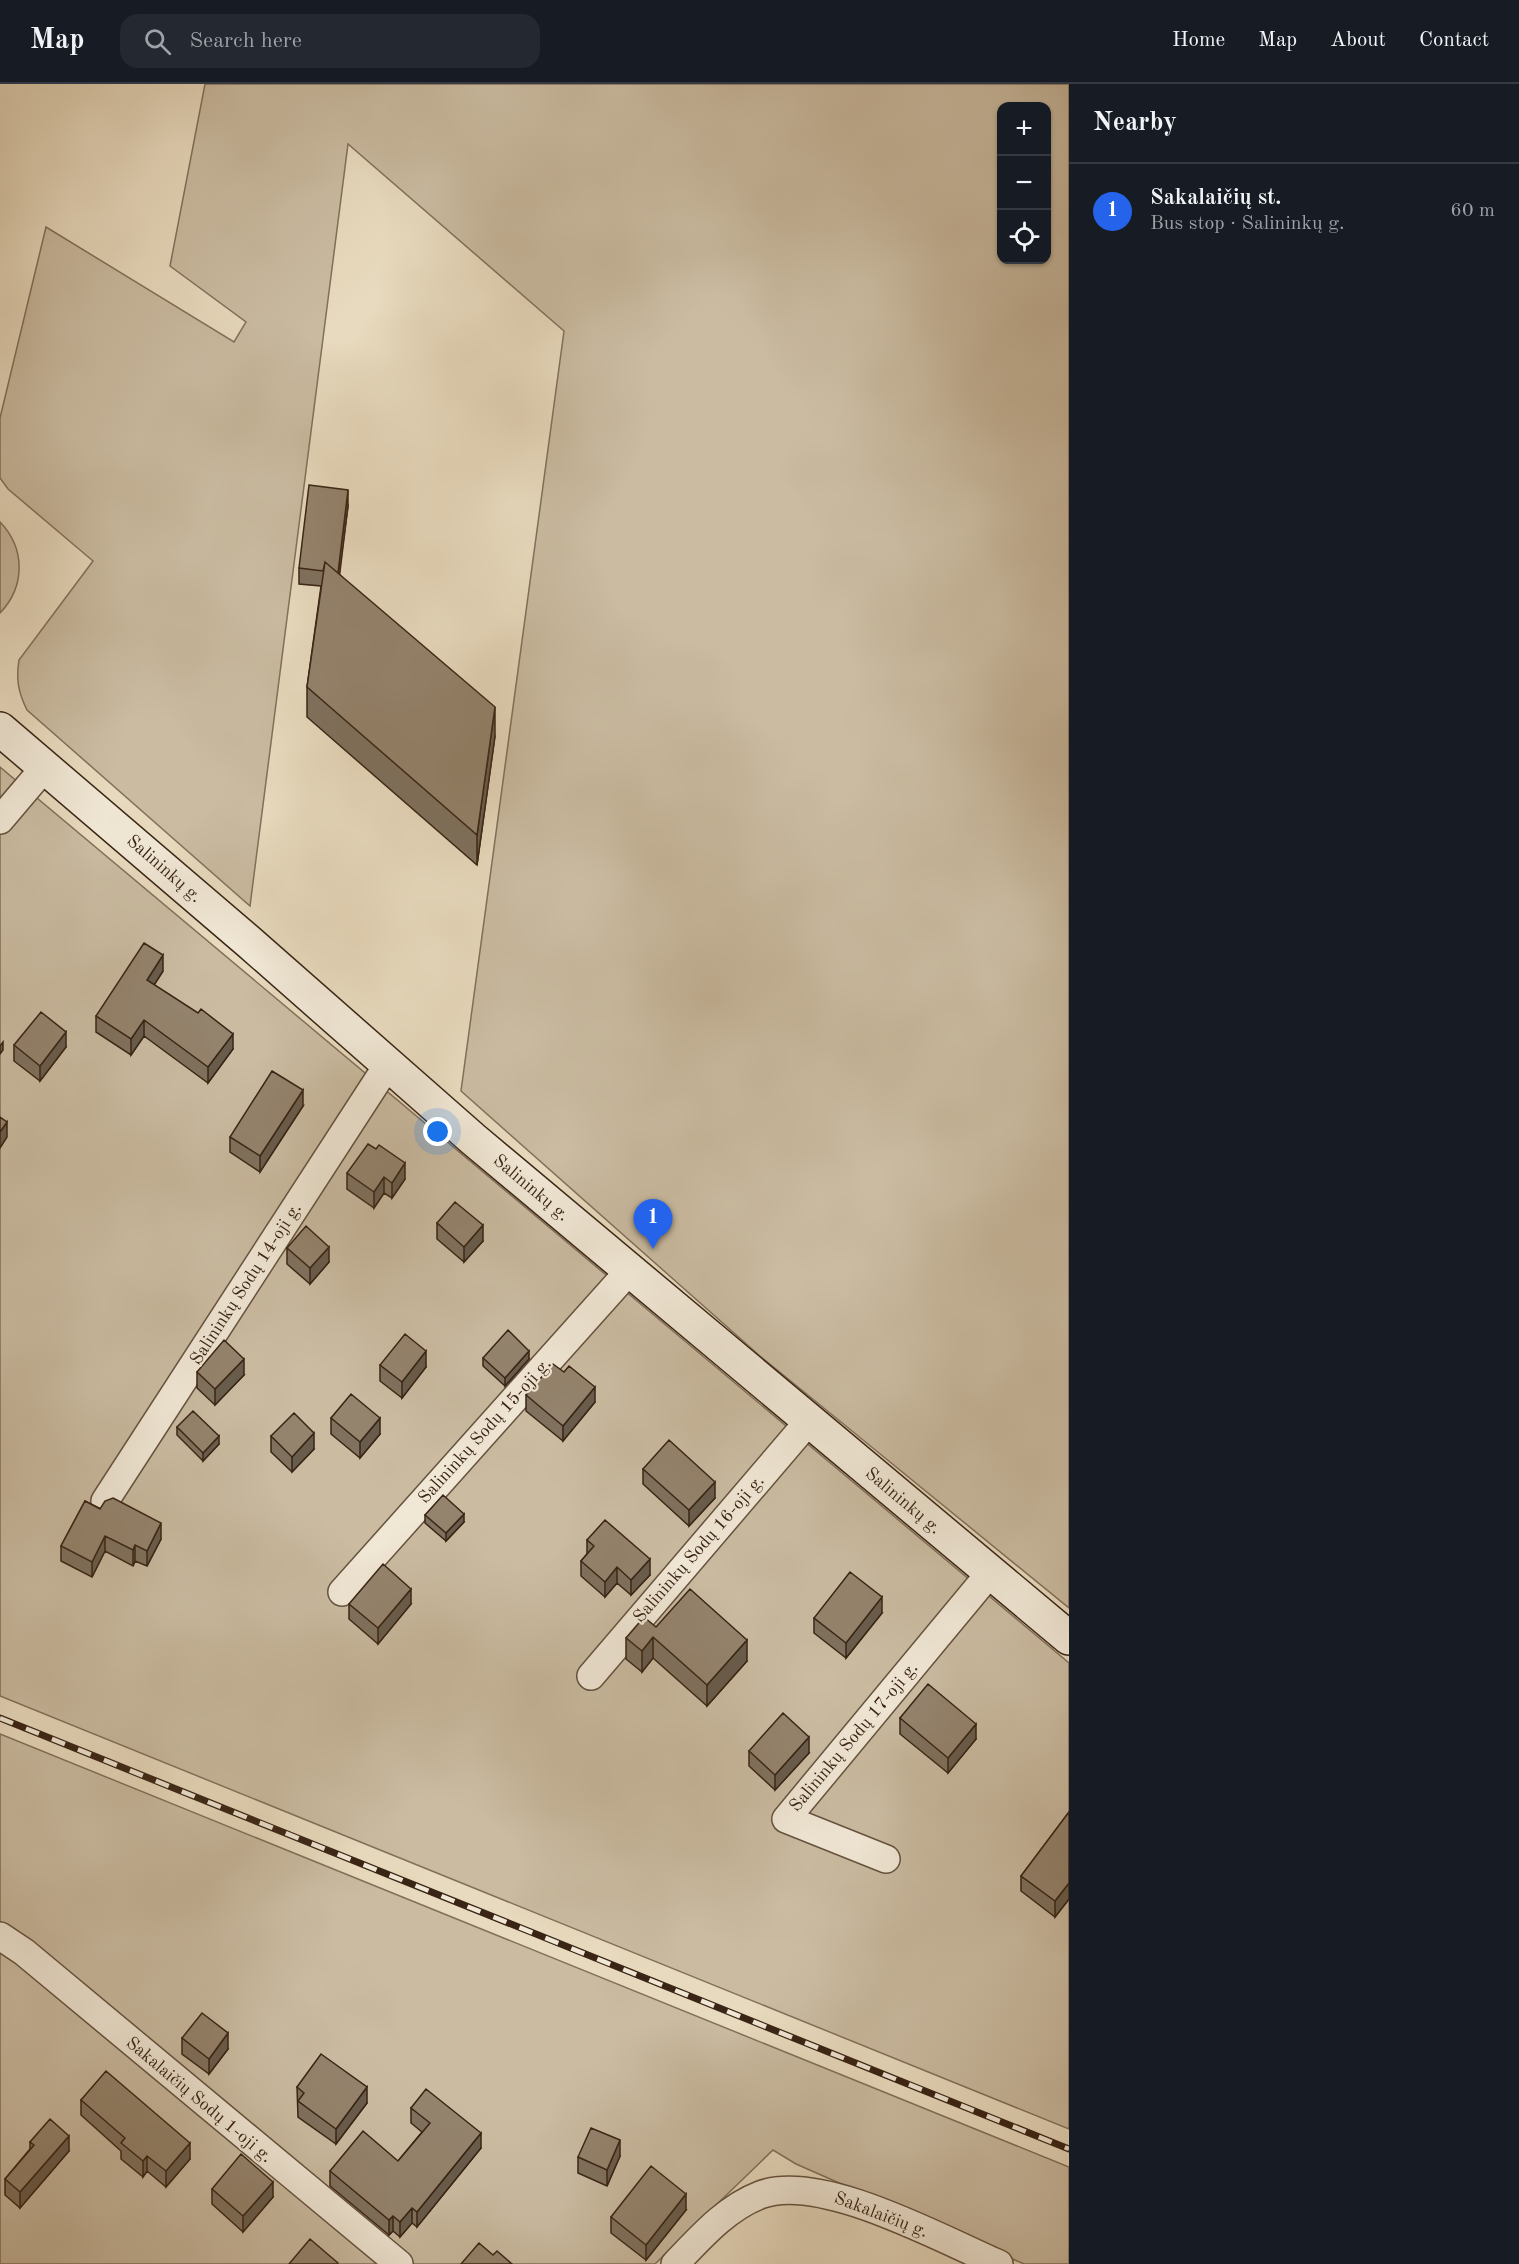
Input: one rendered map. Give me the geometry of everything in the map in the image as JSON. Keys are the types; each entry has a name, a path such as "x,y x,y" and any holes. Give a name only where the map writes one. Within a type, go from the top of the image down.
{"main road":[{"name":"Salininkų g.","path":"0,729 249,942 387,1066 808,1422 1069,1638"}],"street":[{"path":"0,820 45,767"},
{"name":"Salininkų Sodų 14-oji g.","path":"105,1501 387,1066"},
{"name":"Salininkų Sodų 15-oji g.","path":"342,1592 629,1271"},
{"name":"Salininkų Sodų 16-oji g.","path":"591,1676 808,1422"},
{"name":"Salininkų Sodų 17-oji g.","path":"886,1859 786,1819 990,1573"},
{"name":"Sakalaičių Sodų 1-oji g.","path":"0,1936 24,1952 243,2137 399,2264"},
{"name":"Sakalaičių g.","path":"675,2264 726,2215 760,2195 778,2191 817,2191 854,2201 999,2264"}],"shaded area":[{"path":"205,84 1069,84 1069,1608 760,1356 461,1091 564,331 348,144 250,906 27,710 18,685 19,660 93,561 8,489 0,478 0,418 46,227 234,342 246,322 170,266"},
{"path":"0,522 14,544 19,568 14,592 0,613"},
{"path":"0,767 1069,1663 1069,2129 0,1696"},
{"path":"0,1734 1069,2167 1069,2264 1024,2264 796,2164 773,2150 655,2264 0,2264"}],"building":[{"path":"309,485 348,490 338,573 325,562 323,571 299,568"},
{"path":"325,562 495,707 477,835 307,687"},
{"path":"144,943 163,955 147,980 198,1013 201,1009 233,1034 208,1067 144,1020 131,1039 96,1016"},
{"path":"41,1012 66,1032 40,1066 14,1045"},
{"path":"272,1071 303,1090 260,1156 230,1137"},
{"path":"0,1117 7,1122 0,1132"},
{"path":"368,1144 376,1149 379,1145 405,1163 392,1183 384,1177 374,1192 347,1173"},
{"path":"455,1202 483,1225 464,1247 437,1223"},
{"path":"306,1226 329,1247 310,1268 287,1248"},
{"path":"508,1330 529,1351 505,1378 483,1358"},
{"path":"405,1334 426,1351 402,1382 380,1365"},
{"path":"224,1340 244,1359 215,1389 197,1372"},
{"path":"553,1364 564,1372 569,1366 595,1387 563,1426 526,1395"},
{"path":"351,1394 380,1418 360,1442 331,1418"},
{"path":"193,1411 219,1436 203,1453 177,1427"},
{"path":"294,1413 314,1433 292,1457 271,1436"},
{"path":"669,1440 715,1482 689,1510 643,1469"},
{"path":"443,1495 464,1514 446,1533 425,1515"},
{"path":"113,1498 161,1523 147,1551 135,1545 133,1550 105,1536 92,1562 61,1546 85,1501 100,1509 105,1501"},
{"path":"605,1520 650,1559 631,1580 617,1567 605,1582 581,1561 594,1546 587,1540"},
{"path":"383,1564 411,1589 378,1628 349,1604"},
{"path":"850,1572 882,1597 846,1643 814,1618"},
{"path":"690,1589 747,1640 707,1685 653,1637 642,1651 626,1638 644,1617 656,1627"},
{"path":"928,1684 976,1724 948,1758 900,1718"},
{"path":"783,1713 809,1737 775,1775 749,1751"},
{"path":"1069,1812 1069,1883 1055,1901 1021,1876"},
{"path":"202,2013 228,2033 209,2059 182,2038"},
{"path":"321,2054 367,2087 336,2129 298,2101 304,2093 297,2087"},
{"path":"106,2071 190,2143 166,2171 147,2156 143,2161 121,2143 125,2138 81,2100"},
{"path":"426,2089 481,2133 417,2212 412,2208 400,2222 393,2216 389,2220 330,2171 363,2131 398,2161 430,2123 411,2108"},
{"path":"50,2119 69,2136 20,2192 5,2179 34,2145 30,2142"},
{"path":"591,2128 620,2140 607,2170 578,2157"},
{"path":"241,2154 273,2182 243,2216 212,2189"},
{"path":"651,2166 686,2194 646,2245 611,2217"},
{"path":"310,2239 338,2263 289,2264"},
{"path":"479,2243 493,2255 497,2251 512,2264 461,2264"}],"railway":[{"path":"0,1718 1069,2149"}],"place":[{"name":"Sakalaičių st.","path":"653,1249"}]}
